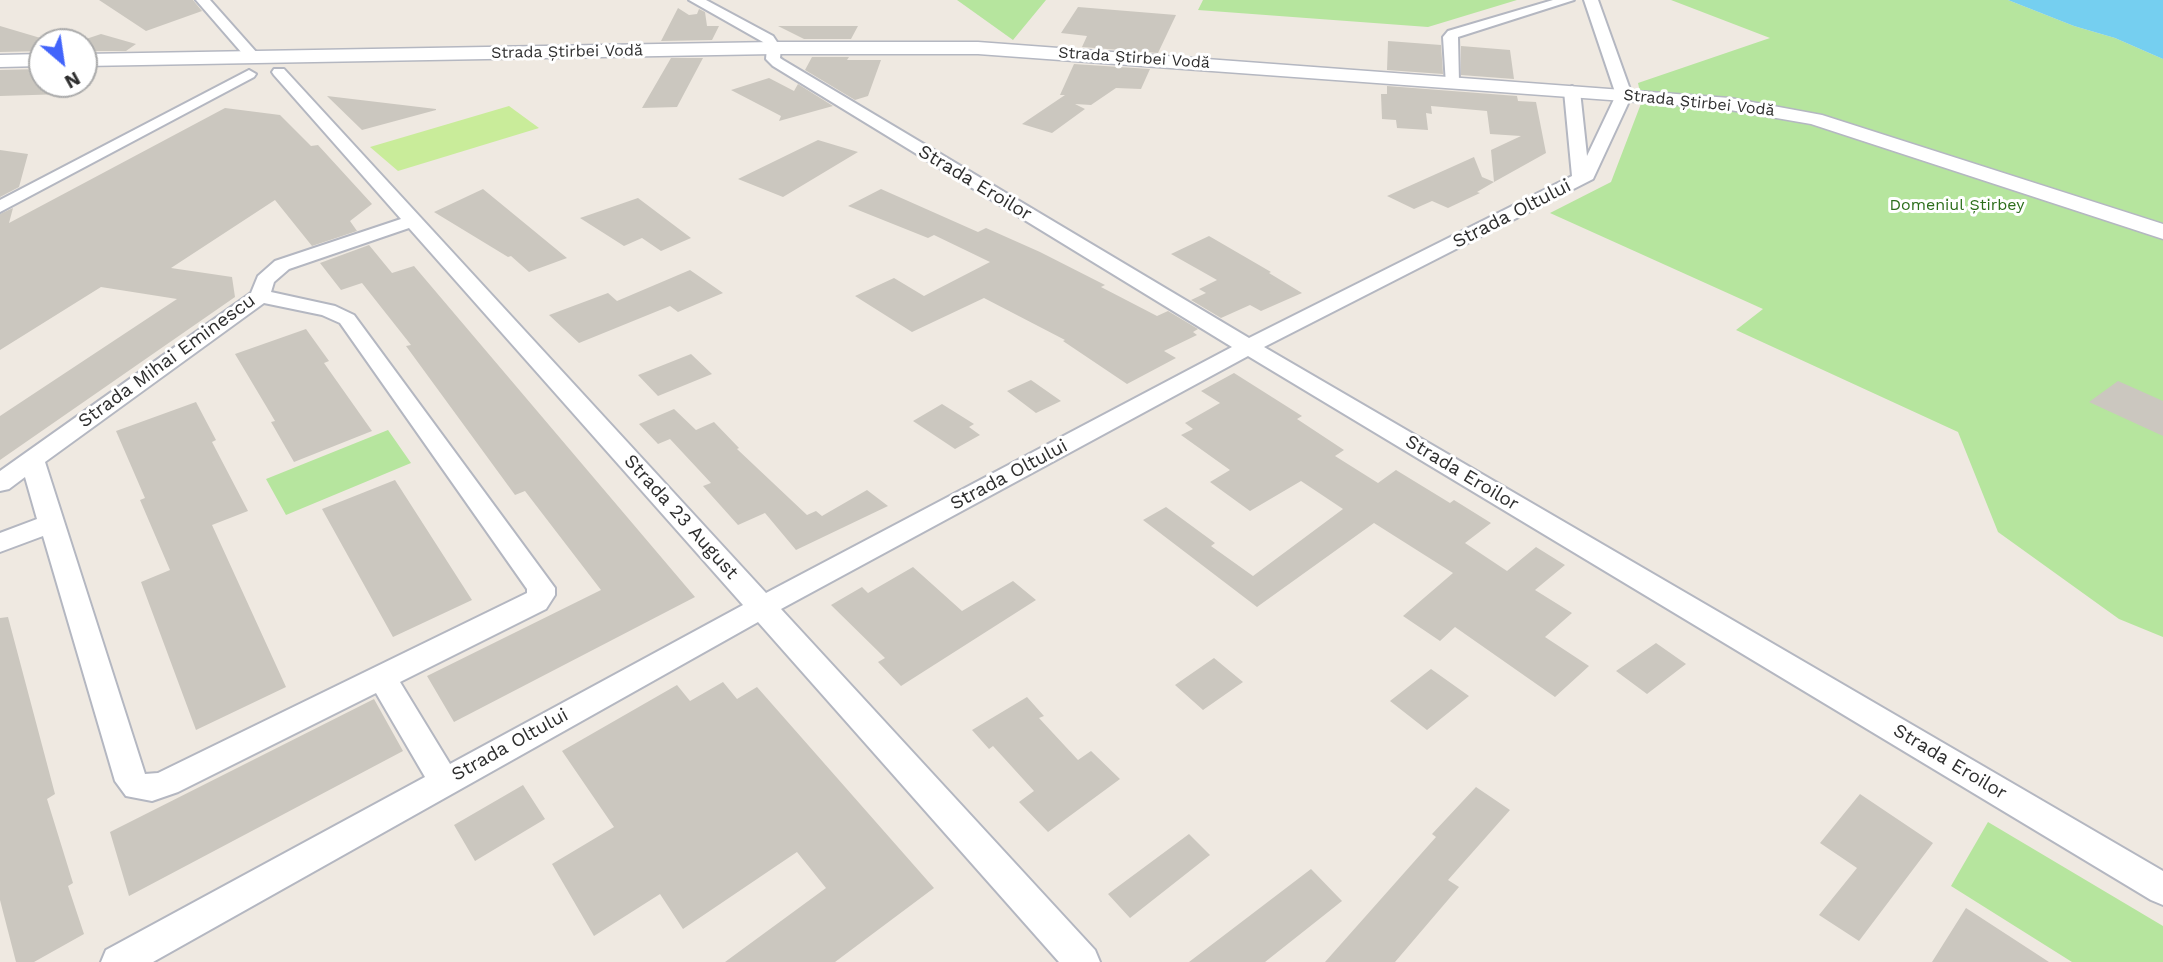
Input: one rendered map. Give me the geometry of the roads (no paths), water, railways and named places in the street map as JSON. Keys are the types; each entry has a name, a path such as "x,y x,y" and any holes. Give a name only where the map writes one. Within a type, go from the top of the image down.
{"street":[{"path":"203,0 251,66"},
{"name":"Strada Eroilor","path":"696,0 768,39 778,63 1248,347 2163,889"},
{"path":"1451,82 1450,37 1454,34 1567,0"},
{"path":"1591,0 1624,95"},
{"name":"Strada Știrbei Vodă","path":"98,61 251,66 306,56 774,48 1025,50 1624,95 1730,104 1815,119 2163,232"},
{"path":"0,207 251,66 279,72 292,67 306,56"},
{"path":"0,61 28,61"},
{"name":"Strada 23 August","path":"279,72 1082,962"},
{"name":"Strada Oltului","path":"1572,91 1581,175 1579,180"},
{"name":"Strada Oltului","path":"119,962 763,607 1248,347 1579,180 1590,172 1624,95"},
{"name":"Strada Mihai Eminescu","path":"0,483 260,296 265,280 282,265 413,221"},
{"path":"32,460 131,781 136,787 152,788 167,783 536,602 541,595 541,588 347,319 328,310 260,296"},
{"path":"0,543 52,523"},
{"name":"Strada Oltului","path":"383,679 444,781"}],"water":[{"path":"2008,0 2163,0 2163,59 2115,38 2074,26"}],"park label":[{"name":"Domeniul Știrbey","path":"1957,205"}]}
